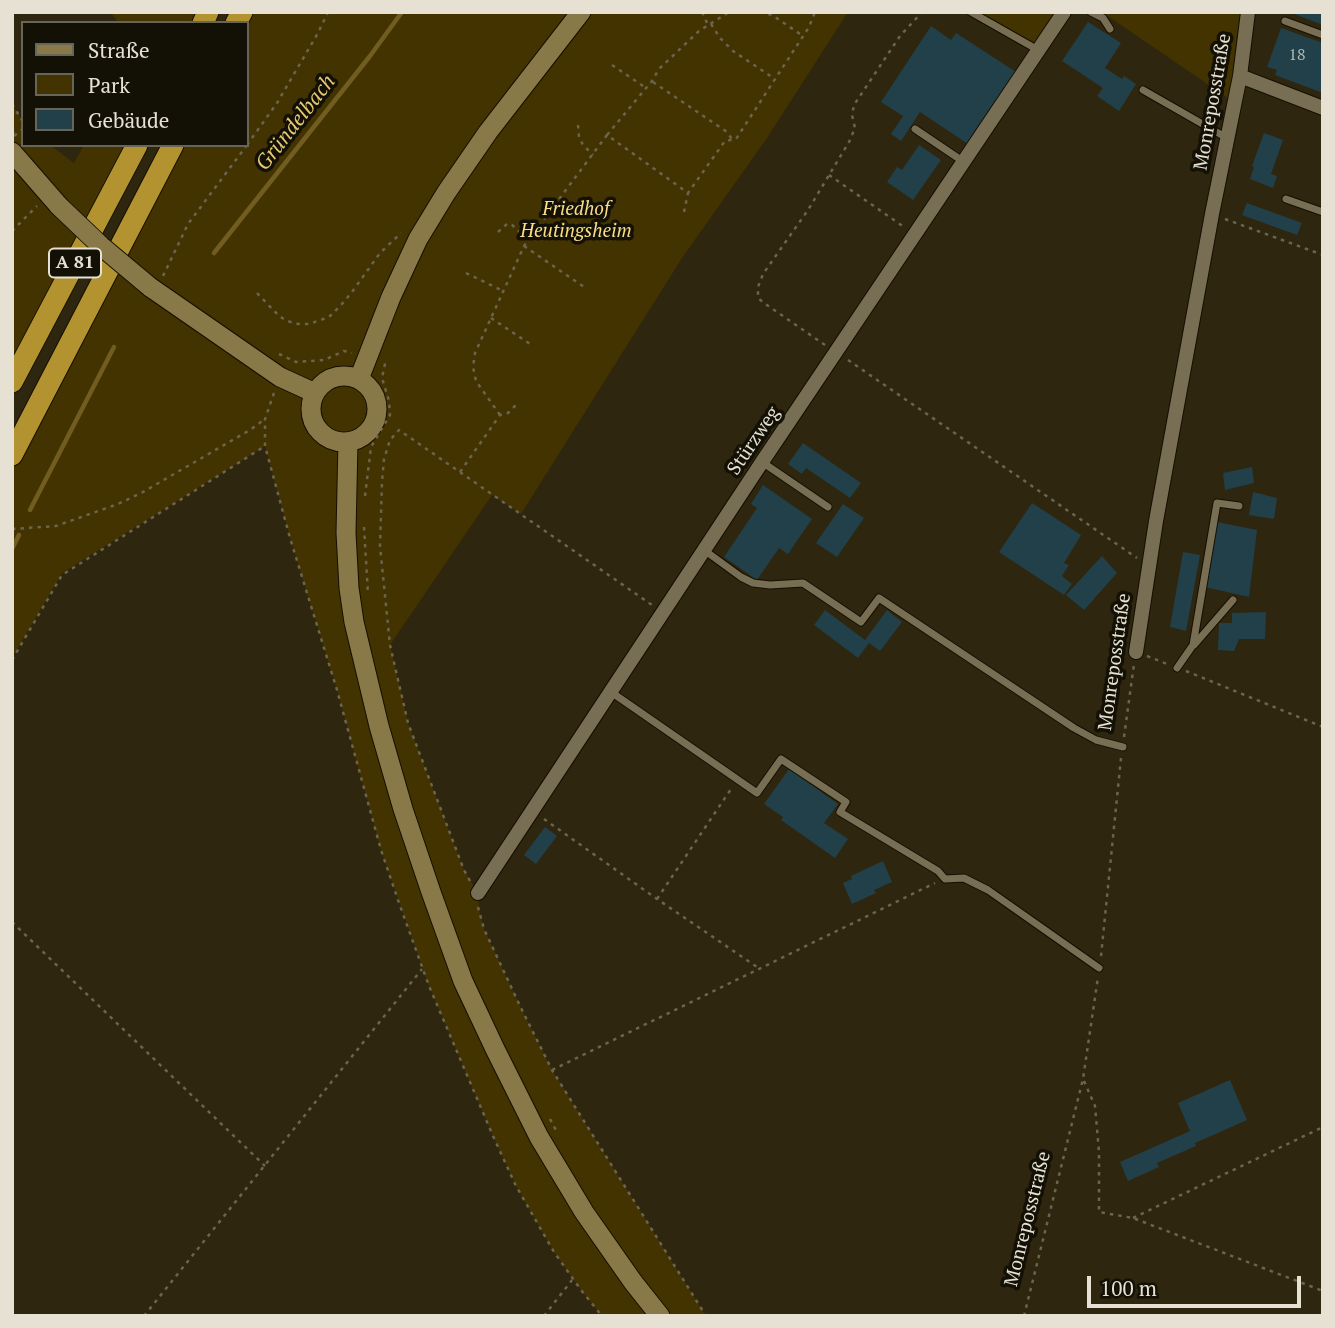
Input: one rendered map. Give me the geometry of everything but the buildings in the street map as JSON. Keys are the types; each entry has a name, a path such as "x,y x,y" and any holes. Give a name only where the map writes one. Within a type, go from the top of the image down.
{"highway":[{"name":"A 81","path":"12,382 137,147"},
{"name":"A 81","path":"12,455 172,147"}],"main road":[{"path":"359,379 376,362 391,297 418,239 488,132 582,12"},
{"path":"14,144 54,200 101,246 156,283 280,377 315,393"},
{"path":"349,376 359,379 375,397 375,421 369,431 359,439 337,442 327,438 313,423 311,402 315,393 329,379 349,376"},
{"path":"348,442 346,533 354,622 379,726 431,892 463,981 539,1137 584,1212 660,1316"}],"street":[{"name":"Stürzweg","path":"478,892 1064,12"},
{"name":"Monreposstraße","path":"1136,652 1148,565 1240,76 1248,12"},
{"path":"1240,76 1323,108"}],"lane":[{"path":"971,12 1038,51"},
{"path":"1091,12 1103,18 1111,29"},
{"path":"1285,21 1323,35"},
{"path":"1143,90 1227,138"},
{"path":"915,129 964,162"},
{"path":"1286,199 1323,212"},
{"path":"762,462 828,507"},
{"path":"1194,645 1217,503 1239,506"},
{"path":"705,550 753,583 803,583 860,622 879,598 1074,728 1096,740 1123,747"},
{"path":"1177,668 1233,600"},
{"path":"611,692 757,793 781,759 846,802 840,812 938,871 945,879 964,878 988,890 1100,968"}],"path":[{"path":"248,144 277,103 328,12"},
{"path":"702,12 733,51 775,79"},
{"path":"499,415 476,380 473,368 475,354 524,246 659,69 699,31 729,12"},
{"path":"760,12 772,15 803,36"},
{"path":"684,212 688,193 725,141 736,139 809,27 815,12"},
{"path":"922,12 901,36 856,101 852,111 854,133 808,210 763,274 758,287 758,298 1148,565"},
{"path":"612,65 646,88"},
{"path":"652,81 727,132 732,139"},
{"path":"578,125 583,145 593,155"},
{"path":"607,135 688,193"},
{"path":"156,283 188,224 246,147"},
{"path":"829,175 916,235"},
{"path":"12,231 54,200"},
{"path":"1212,214 1323,255"},
{"path":"498,232 511,224 529,240"},
{"path":"257,293 272,311 287,321 298,324 315,322 330,316 341,305 380,253 402,232 418,239"},
{"path":"524,246 587,289"},
{"path":"466,274 503,291"},
{"path":"491,318 533,346"},
{"path":"271,351 296,362 324,360 344,351 376,362 389,401 390,415 371,447 365,500"},
{"path":"280,377 265,419 265,446 381,850 423,968 516,1186 573,1279 602,1316"},
{"path":"460,472 499,415 508,413 519,402"},
{"path":"12,529 56,526 118,504 143,492 265,419"},
{"path":"663,612 399,430 390,440 384,459 380,546 390,645 408,723 464,870 478,892 478,910 484,929 552,1070 706,1316"},
{"path":"12,660 62,575 265,446"},
{"path":"364,527 368,596"},
{"path":"1136,652 1323,727"},
{"name":"Monreposstraße","path":"1024,1316 1083,1079 1100,968 1123,747 1136,652"},
{"path":"657,899 738,780"},
{"path":"533,811 760,969"},
{"path":"552,1070 945,879"},
{"path":"12,922 265,1166"},
{"path":"144,1316 423,968"},
{"path":"1083,1079 1095,1106 1099,1152 1099,1212 1133,1218 1323,1291"},
{"path":"547,1113 560,1138"},
{"path":"1133,1218 1323,1127"},
{"path":"544,1316 573,1279"}],"green space":[{"path":"110,12 208,12 204,21 117,21"},
{"name":"Friedhof Heutingsheim","path":"242,12 848,12 767,138 682,258 521,514 492,495 390,645 408,723 464,870 478,893 484,929 521,1008 552,1070 706,1316 602,1316 554,1252 516,1186 429,986 381,850 265,446 62,573 12,658 12,455 173,147 248,147 246,21"},
{"path":"971,12 1064,12 1039,51"},
{"path":"1102,12 1248,12 1235,103"},
{"path":"12,104 21,119 21,147 53,147 74,163 83,147 136,147 12,382"}],"waterway":[{"name":"Gründelbach","path":"214,253 402,12"},
{"name":"Gründelbach","path":"30,510 114,347"},
{"name":"Gründelbach","path":"12,549 19,535"}]}
